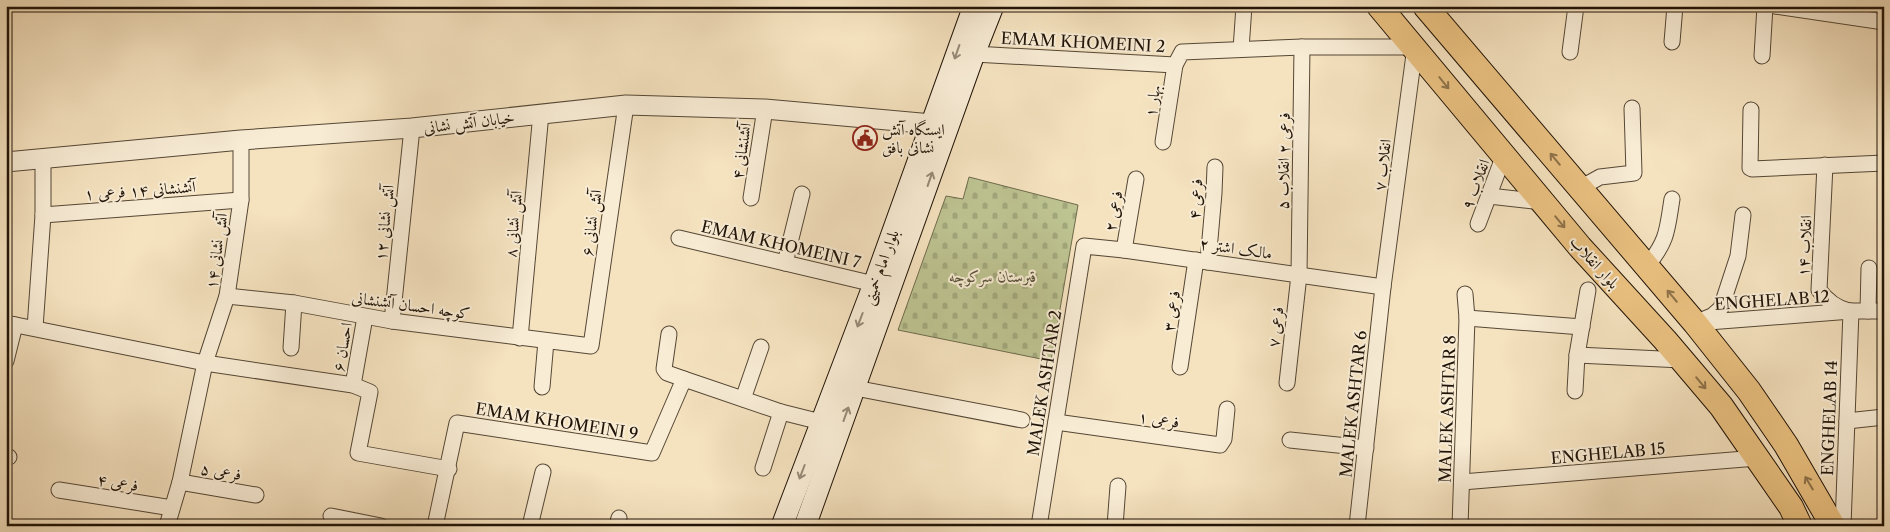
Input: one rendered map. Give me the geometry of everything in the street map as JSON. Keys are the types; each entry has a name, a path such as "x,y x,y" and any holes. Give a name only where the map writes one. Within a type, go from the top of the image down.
{"main road":[{"name":"بلوار امام خمینی","path":"782,526 874,284 895,254 911,208 932,124 974,6"},
{"path":"911,208 994,6"},
{"name":"بلوار انقلاب","path":"1379,6 1580,247 1682,360 1720,406 1791,507 1800,526"},
{"path":"1425,6 1695,323 1755,398 1786,445 1833,526"},
{"path":"805,526 855,388 895,254"}],"street":[{"path":"1241,49 1244,6"},
{"path":"1570,52 1576,6"},
{"path":"1672,42 1675,6"},
{"path":"1762,56 1765,6"},
{"path":"1775,6 1884,22"},
{"name":"EMAM KHOMEINI 2","path":"974,54 1175,65 1182,52 1302,47 1415,48"},
{"name":"فرعی ۲ انقلاب ۵","path":"1299,275 1302,47"},
{"name":"انقلاب ۷","path":"1383,287 1415,48"},
{"name":"بهار ۱","path":"1163,142 1175,65"},
{"name":"خیابان آتش نشانی","path":"6,162 241,140 412,128 626,105 765,109 932,124"},
{"name":"آتش نشانی ۶","path":"591,346 626,105"},
{"path":"1580,188 1600,177 1634,173 1632,108"},
{"name":"آتشنشانی ۴","path":"751,198 765,109"},
{"path":"1751,110 1750,168 1755,170 1884,163"},
{"name":"آتش نشانی ۸","path":"520,338 541,113"},
{"name":"آتش نشانی ۱۲","path":"392,322 412,128"},
{"name":"آتش نشانی ۱۴","path":"166,526 180,482 205,363 227,296 241,200 241,140"},
{"name":"انقلاب ۹","path":"1478,224 1504,156"},
{"path":"35,328 43,215 42,158"},
{"name":"انقلاب ۱۴","path":"1825,165 1819,290 1824,297 1839,308 1851,311"},
{"name":"فرعی ۴","path":"1202,261 1214,193 1215,167"},
{"name":"فرعی ۲","path":"1124,250 1136,179"},
{"path":"785,263 802,194"},
{"path":"1489,196 1543,202"},
{"path":"1647,266 1660,249 1666,236 1672,199"},
{"name":"آتشنشانی ۱۴ فرعی ۱","path":"43,215 241,200"},
{"path":"1695,323 1712,316 1721,308 1738,256 1743,215"},
{"name":"EMAM KHOMEINI 7","path":"679,238 874,284"},
{"name":"MALEK ASHTAR 2","path":"1039,526 1084,246 1124,250"},
{"name":"مالک اشتر ۲","path":"1124,250 1383,287"},
{"name":"فرعی ۳","path":"1180,367 1202,261"},
{"path":"1868,311 1870,268"},
{"name":"فرعی ۷","path":"1286,383 1299,275"},
{"name":"MALEK ASHTAR 6","path":"1357,526 1383,287"},
{"path":"1575,391 1577,355 1588,290"},
{"path":"1465,294 1467,318"},
{"name":"کوچه احسان آتشنشانی","path":"227,296 294,303 392,322 591,346"},
{"path":"291,348 294,303"},
{"name":"ENGHELAB 12","path":"1695,323 1851,311 1884,311"},
{"name":"ENGHELAB 14","path":"1843,526 1851,311"},
{"name":"احسان ۶","path":"353,385 366,317"},
{"name":"MALEK ASHTAR 8","path":"1460,526 1467,318 1582,327"},
{"path":"6,361 10,324 205,363 353,385 370,392 358,453 449,469"},
{"path":"669,334 664,369 667,373 781,412 821,422"},
{"path":"542,387 546,342"},
{"path":"743,399 761,347"},
{"path":"1577,355 1682,360"},
{"name":"EMAM KHOMEINI 9","path":"435,526 449,469 457,423 652,453 684,379"},
{"path":"855,388 1022,420"},
{"name":"فرعی ۱","path":"1056,422 1220,445 1224,439 1227,409"},
{"path":"763,468 781,412"},
{"path":"1847,421 1884,417"},
{"path":"1290,440 1366,448"},
{"name":"ENGHELAB 15","path":"1462,482 1757,458"},
{"path":"530,526 543,472"},
{"name":"فرعی ۵","path":"180,482 256,494"},
{"path":"1115,526 1118,486"},
{"name":"فرعی ۴","path":"60,490 172,508"},
{"path":"330,516 382,526"}],"green space":[{"name":"قبرستان سرکوچه","path":"969,177 1078,205 1051,361 898,330 946,196 963,199"}],"place":[{"name":"ایستگاه آتش نشانی بافق","path":"865,138"}]}
